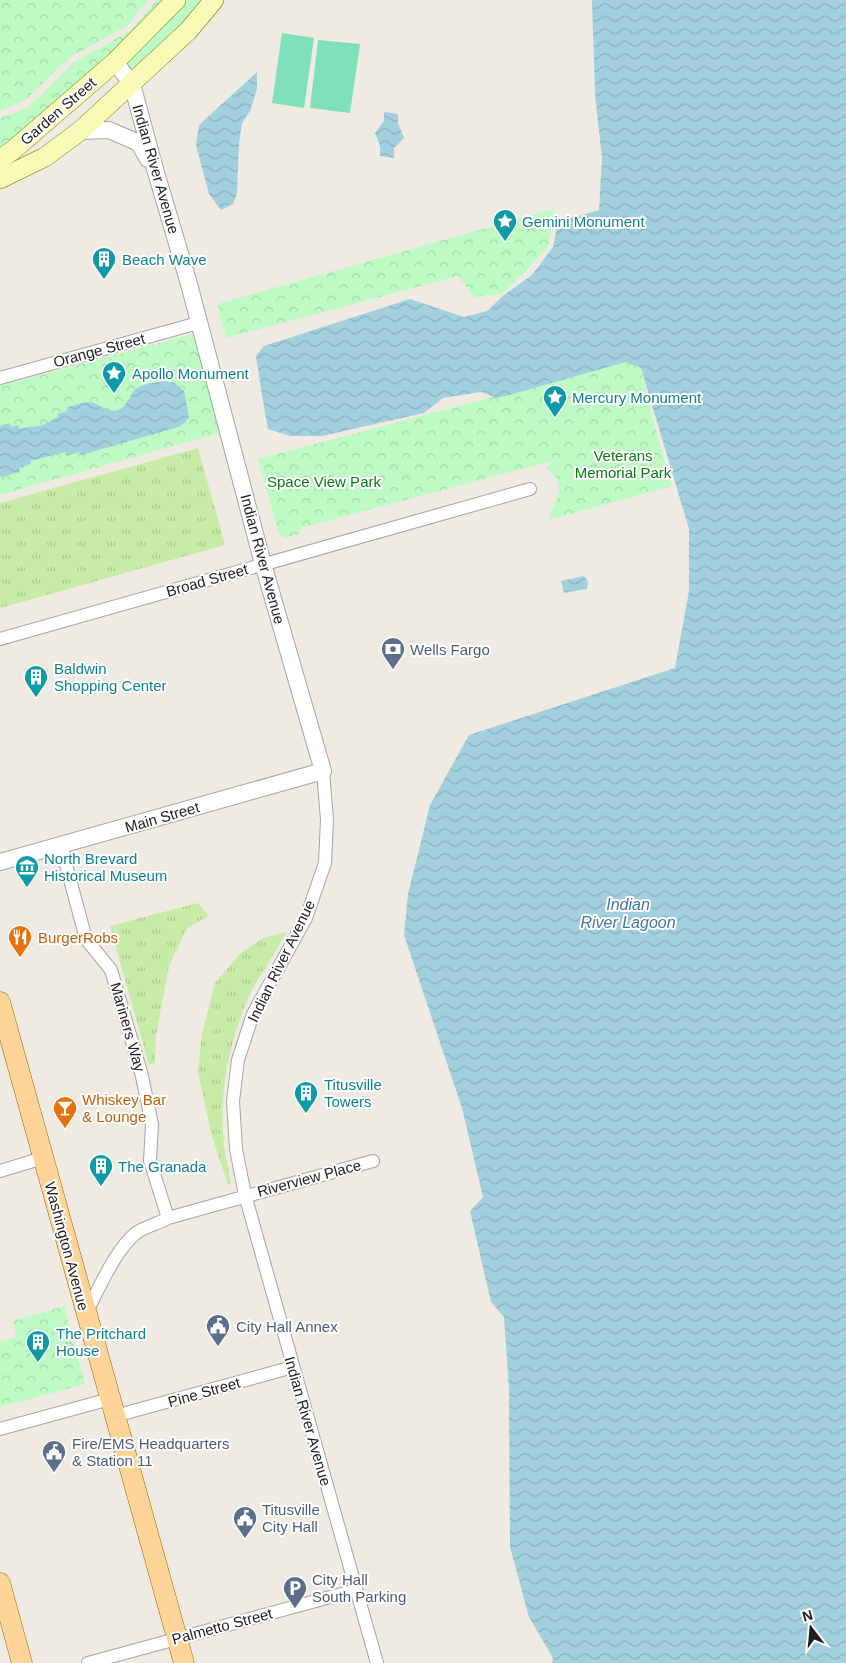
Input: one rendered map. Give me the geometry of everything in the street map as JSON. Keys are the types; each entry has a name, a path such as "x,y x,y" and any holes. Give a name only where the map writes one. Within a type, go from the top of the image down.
{"main road":[{"name":"Garden Street","path":"0,159 12,151 115,62 176,0"},
{"name":"Garden Street","path":"0,179 45,157 80,131 188,31 214,0"},
{"name":"Washington Avenue","path":"0,1002 184,1663"},
{"path":"0,1582 22,1663"}],"street":[{"name":"Indian River Avenue","path":"115,62 132,84 189,284 263,564 323,771 328,820 324,863 306,918 253,1014 238,1060 233,1101 236,1149 245,1195 377,1663"},
{"path":"80,131 109,130 139,143 155,170"},
{"name":"Orange Street","path":"0,378 198,323"},
{"name":"Broad Street","path":"0,639 530,489"},
{"name":"Main Street","path":"0,862 323,771"},
{"name":"Mariners Way","path":"61,846 86,939 111,970 141,1072 152,1124 150,1161 168,1218"},
{"path":"0,1171 43,1158"},
{"name":"Riverview Place","path":"86,1313 120,1250 126,1242 144,1228 168,1218 245,1195 373,1161"},
{"name":"Pine Street","path":"0,1429 112,1407 293,1367"},
{"name":"Palmetto Street","path":"88,1663 356,1590"}],"green space":[{"path":"0,0 148,0 127,26 70,57 24,101 0,111"},
{"path":"157,0 165,0 110,55 0,149 0,118 27,108 73,63 131,30"},
{"path":"186,0 204,0 183,25 132,73 125,63"},
{"path":"282,33 314,38 304,108 272,103"},
{"path":"318,40 360,44 350,113 310,108"},
{"path":"553,209 549,245 502,294 474,297 458,276 226,338 217,304"},
{"path":"195,333 223,432 0,495 0,386"},
{"name":"Space View Park","path":"626,362 641,368 653,420 672,486 548,520 557,499 559,486 554,474 547,469 551,461 301,528 299,534 285,538 279,534 258,459"},
{"path":"198,448 225,545 0,608 0,503"},
{"path":"198,903 209,916 187,928 169,966 156,1035 155,1063 149,1065 110,926"},
{"path":"287,932 250,994 231,1047 224,1086 223,1106 225,1148 231,1184 228,1185 212,1136 198,1073 202,1033 215,983 241,953 263,938"},
{"path":"64,1306 85,1384 0,1407 0,1342 16,1337 13,1321"}],"water":[{"name":"Indian River Lagoon","path":"592,0 846,0 846,1663 552,1663 553,1658 529,1617 510,1547 509,1390 504,1317 491,1302 470,1211 483,1197 462,1108 404,935 408,894 430,805 469,735 675,668 689,591 689,529 641,368 626,362 498,398 481,392 443,398 424,413 322,436 290,436 268,429 263,402 256,356 264,346 410,299 464,317 487,311 504,295 532,275 553,247 558,222 599,210 602,158 595,95"},
{"path":"257,72 257,89 250,111 242,123 239,143 237,194 233,204 221,210 209,194 196,145 199,125"},
{"path":"384,112 398,114 398,123 404,138 394,148 394,158 380,156 380,146 375,133 384,121"},
{"path":"165,381 175,383 184,391 189,417 185,423 178,427 81,455 79,452 67,456 65,452 30,461 31,464 19,468 20,472 0,477 0,426 9,423 11,427 18,425 20,429 40,426 58,417 58,414 67,411 67,407 86,402 111,411 118,410 125,405 133,392 139,387"},
{"path":"584,576 588,582 587,589 564,593 561,581"}],"place":[{"name":"Gemini Monument","path":"505,242"},
{"name":"Beach Wave","path":"104,280"},
{"name":"Apollo Monument","path":"114,394"},
{"name":"Mercury Monument","path":"555,418"},
{"name":"Wells Fargo","path":"393,670"},
{"name":"Baldwin Shopping Center","path":"36,698"},
{"name":"North Brevard Historical Museum","path":"27,888"},
{"name":"BurgerRobs","path":"20,958"},
{"name":"Titusville Towers","path":"306,1114"},
{"name":"Whiskey Bar & Lounge","path":"65,1129"},
{"name":"The Granada","path":"101,1187"},
{"name":"City Hall Annex","path":"218,1347"},
{"name":"The Pritchard House","path":"38,1363"},
{"name":"Fire/EMS Headquarters & Station 11","path":"54,1473"},
{"name":"Titusville City Hall","path":"245,1539"},
{"name":"City Hall South Parking","path":"295,1609"}],"park label":[{"name":"Veterans Memorial Park","path":"623,464"}]}
